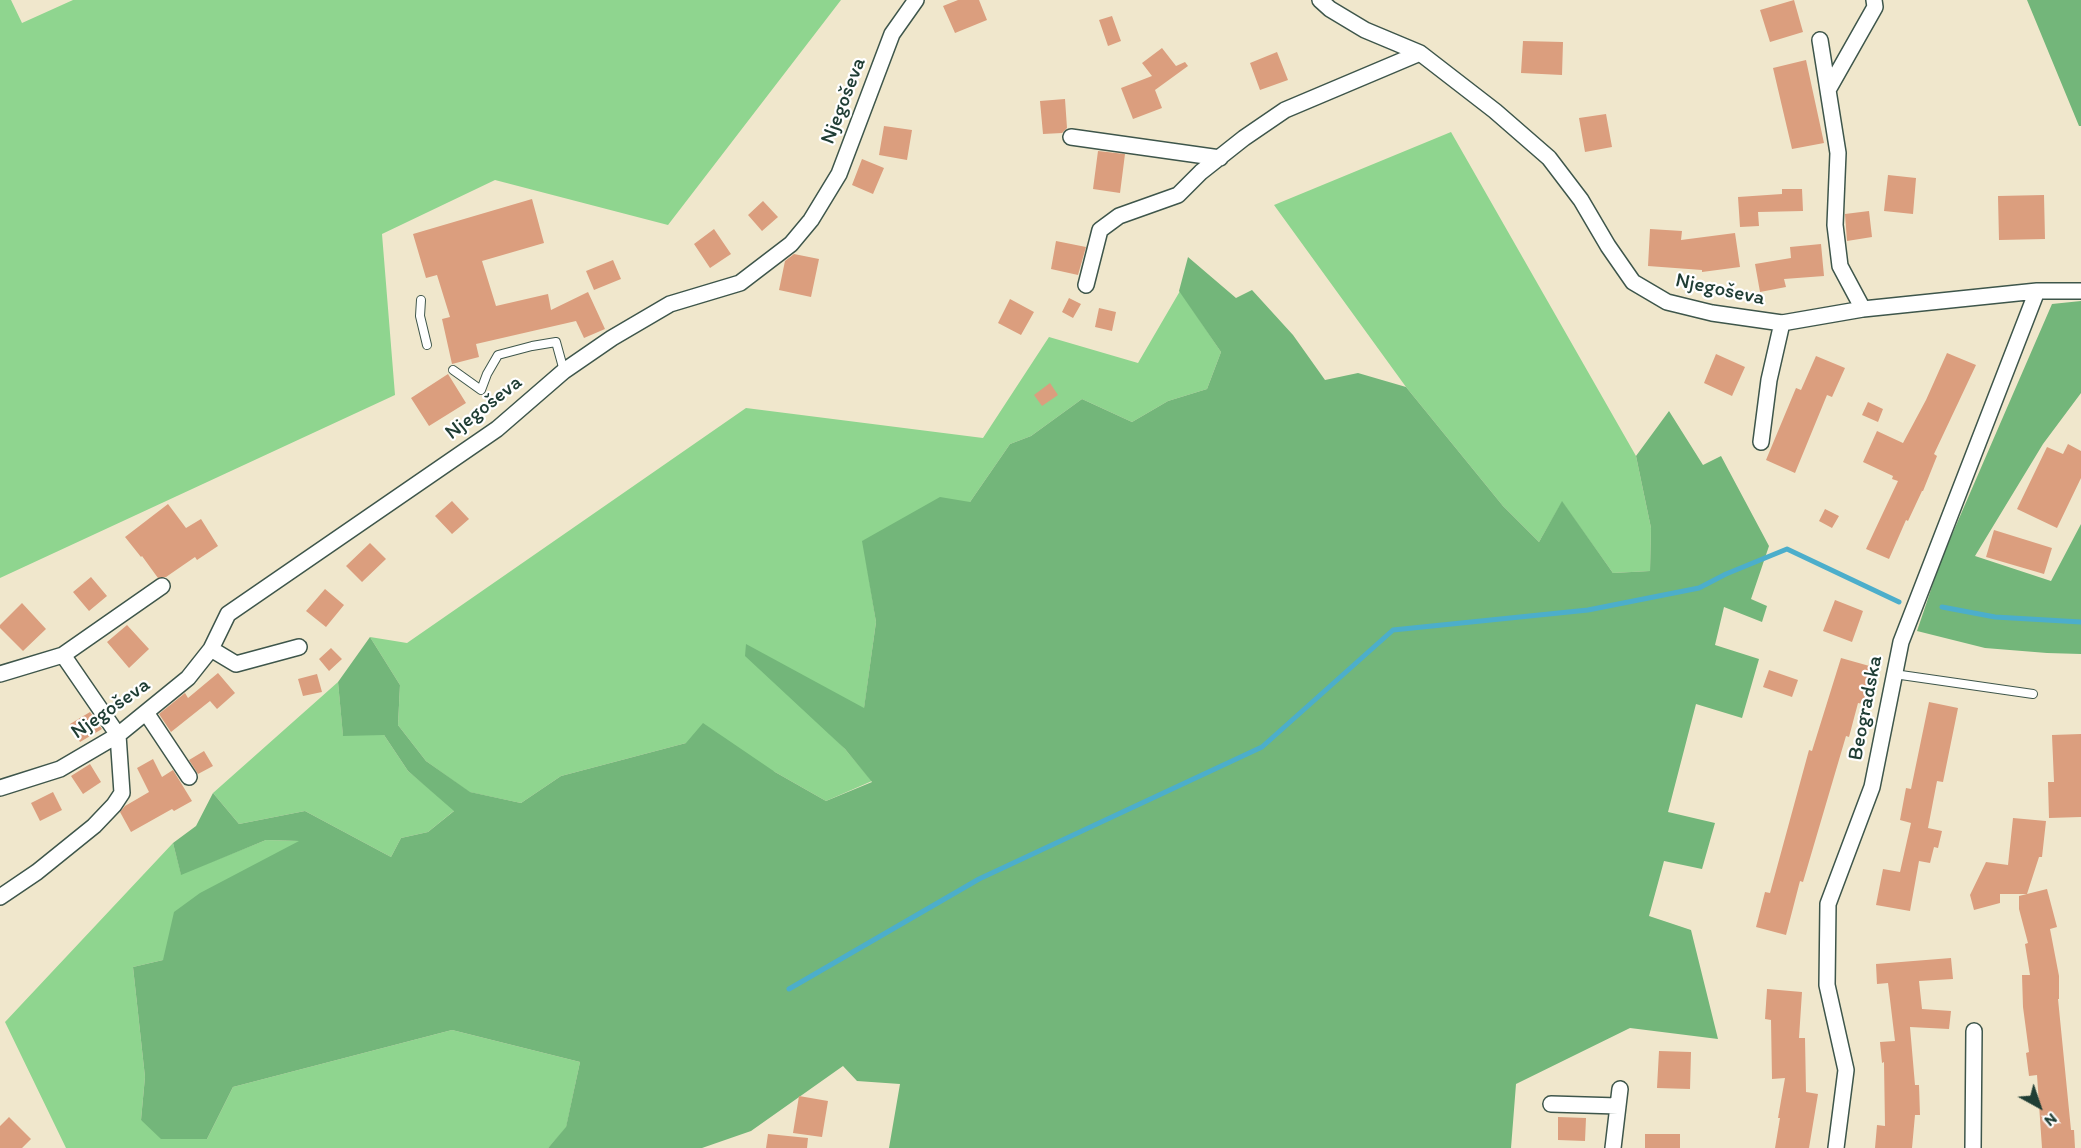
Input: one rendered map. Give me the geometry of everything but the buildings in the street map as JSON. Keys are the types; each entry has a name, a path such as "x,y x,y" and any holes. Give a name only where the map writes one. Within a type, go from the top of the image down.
{"street":[{"name":"Njegoševa","path":"0,788 60,769 118,735 147,714 188,678 211,649 228,614 497,429 564,371 612,338 670,304 740,283 791,244 811,220 839,174 892,34 916,0"},
{"name":"Njegoševa","path":"1320,0 1330,9 1365,30 1419,53 1495,111 1549,158 1581,200 1608,246 1633,282 1667,303 1712,313 1782,323 1863,309 2037,291 2081,291"},
{"path":"1828,90 1875,7 1874,0"},
{"path":"1820,40 1838,153 1835,225 1840,266 1863,309"},
{"path":"1086,285 1100,230 1119,216 1178,195 1244,138 1285,111 1419,53"},
{"path":"1071,137 1220,158"},
{"name":"Beogradska","path":"1836,1148 1846,1070 1827,985 1828,904 1872,788 1901,642 2037,291"},
{"path":"1761,442 1769,380 1782,323"},
{"path":"0,674 63,654 162,586"},
{"path":"211,649 236,664 299,647"},
{"path":"0,897 37,872 94,826 122,793 118,735 63,654"},
{"path":"147,714 189,777"},
{"path":"1973,1148 1974,1031"},
{"path":"1613,1148 1620,1089"},
{"path":"1551,1104 1618,1106"}],"lane":[{"path":"422,300 420,316 427,345"},
{"path":"453,370 481,390 498,355 556,342 564,371"},
{"path":"1894,674 2033,694"}],"green space":[{"path":"0,0 11,0 22,23 73,0 841,0 668,225 495,180 382,234 395,395 0,578"},
{"path":"2027,0 2081,0 2081,126 2079,126"},
{"path":"1451,132 1636,456 1651,528 1650,571 1613,573 1562,502 1539,542 1503,506 1406,387 1274,205"},
{"path":"1188,257 1236,298 1252,290 1293,335 1325,380 1358,373 1406,387 1503,506 1539,542 1562,501 1613,573 1650,571 1651,528 1636,456 1669,411 1703,465 1721,456 1769,546 1751,599 1767,606 1762,622 1724,607 1715,645 1759,659 1742,718 1696,704 1668,812 1715,823 1702,869 1664,861 1649,916 1691,930 1718,1039 1630,1028 1516,1084 1511,1148 889,1148 900,1084 857,1081 843,1066 751,1131 702,1148 548,1148 566,1127 580,1062 452,1030 233,1087 207,1139 161,1139 141,1120 145,1077 133,967 163,960 174,912 200,893 299,841 266,840 181,875 173,843 196,826 213,793 239,824 305,811 391,857 401,838 428,832 454,811 408,771 384,735 343,736 338,682 370,637 400,685 398,725 426,761 470,792 521,803 561,776 686,743 703,723 775,772 826,801 872,782 845,749 745,656 746,644 864,708 876,622 862,541 940,497 970,502 1010,444 1031,436 1082,399 1132,422 1168,401 1207,389 1221,352 1179,291"},
{"path":"1180,291 1221,352 1207,389 1168,401 1132,422 1082,399 1031,436 1010,444 970,502 863,541 876,622 864,709 746,645 845,749 872,781 826,801 775,772 686,743 561,776 521,803 469,792 426,761 398,725 400,685 370,637 407,643 746,408 983,438 1049,337 1138,363"},
{"path":"2081,301 2081,393 2043,444 1975,556 2051,581 2081,524 2081,654 1985,648 1917,631 1941,560 2052,304"},
{"path":"338,682 343,735 384,735 408,771 455,810 428,832 401,838 391,857 305,811 239,824 213,793"},
{"path":"266,840 300,841 163,960 133,967 145,1077 141,1120 207,1139 233,1087 452,1030 580,1062 566,1128 548,1148 66,1148 5,1022 173,843 181,874"}],"waterway":[{"path":"789,989 979,879 1262,747 1393,630 1588,610 1699,588 1726,574 1787,549 1899,602"},
{"path":"1942,607 1995,617 2081,622"}]}
